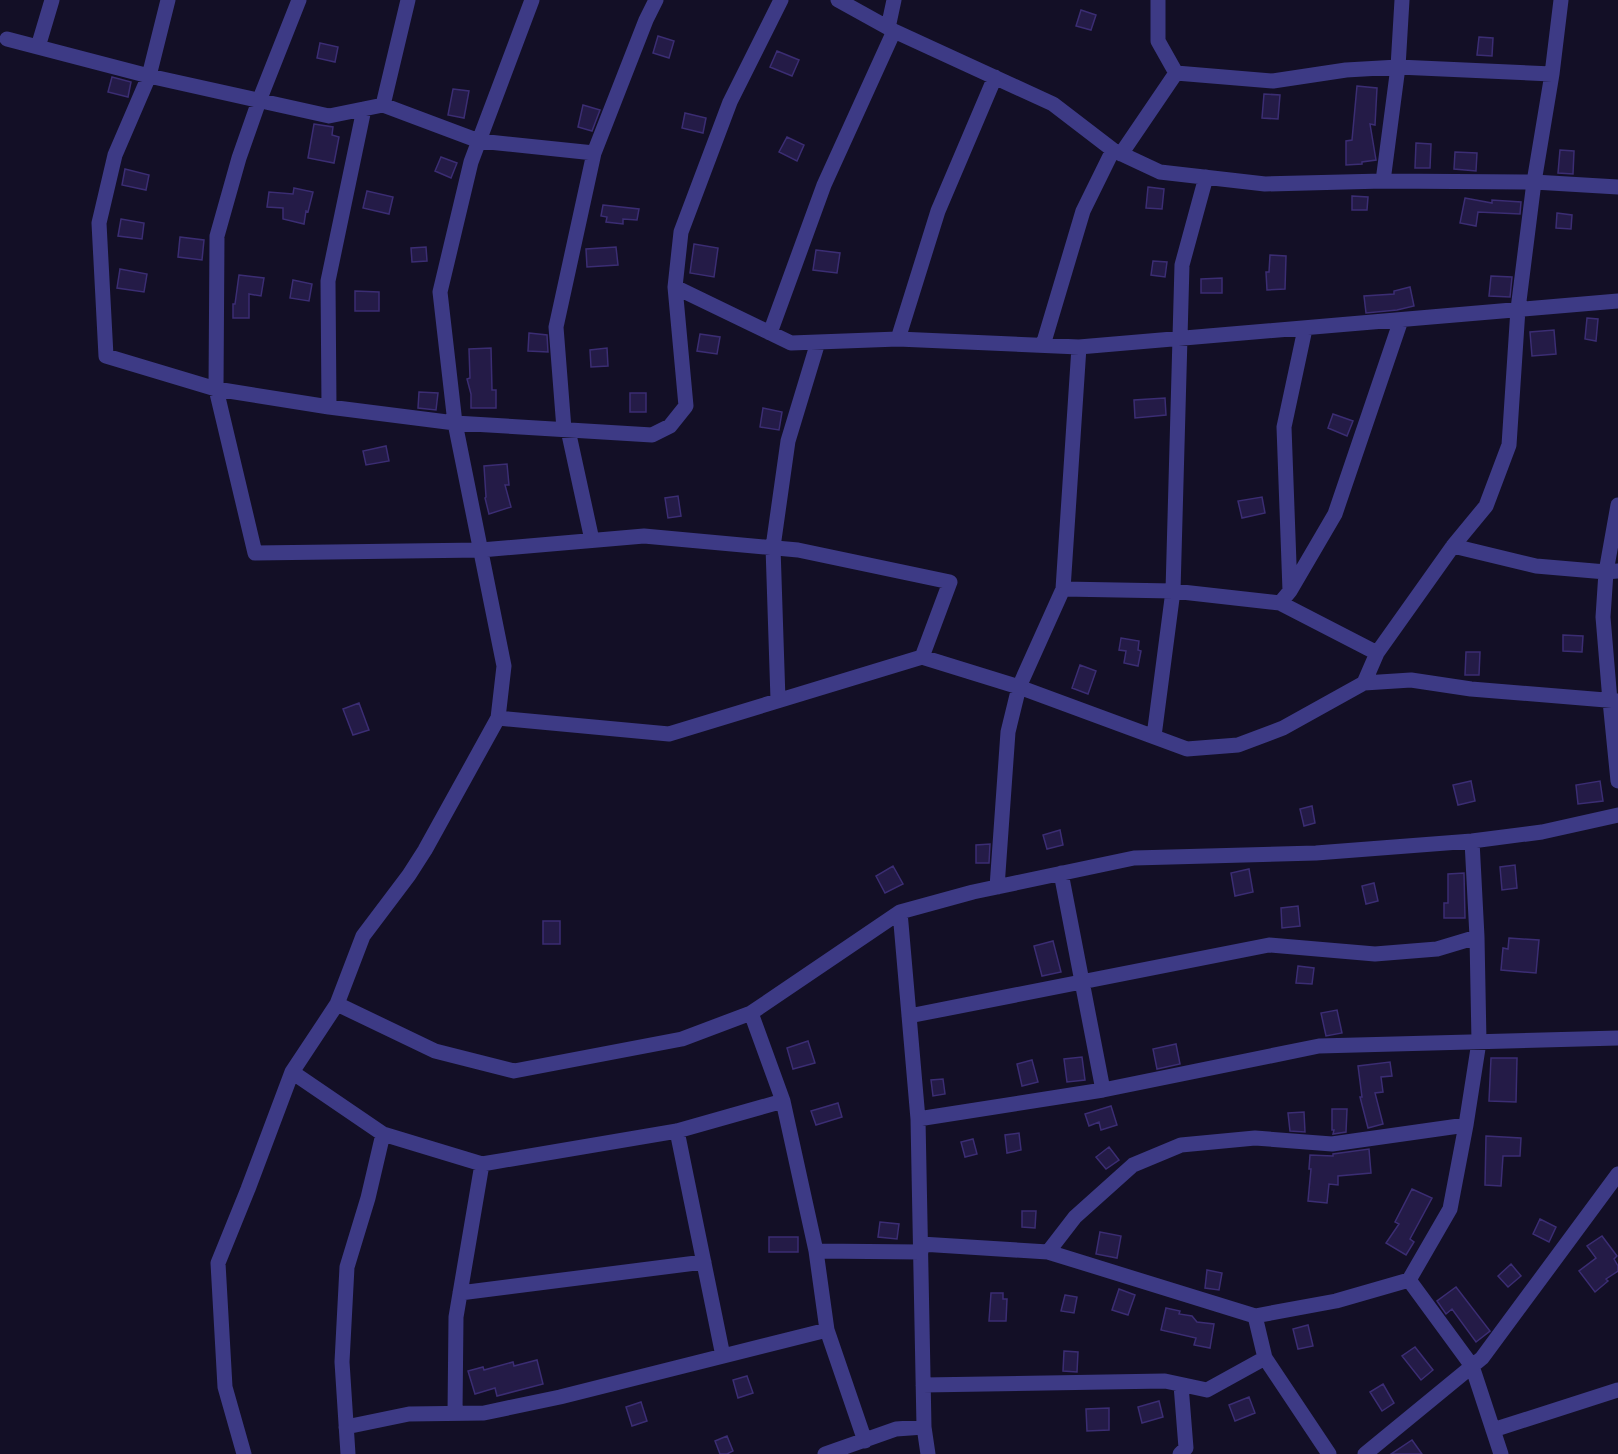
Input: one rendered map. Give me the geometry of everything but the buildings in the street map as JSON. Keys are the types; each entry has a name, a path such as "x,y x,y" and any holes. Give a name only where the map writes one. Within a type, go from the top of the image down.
{"street":[{"path":"38,47 52,0"},
{"path":"168,0 149,76 115,155 99,223 106,356 216,389 329,407 455,423 652,435 670,426 686,406 675,287 681,232 730,102 781,0"},
{"path":"299,0 239,158 218,236 216,389 255,553 481,550 644,536 798,550 950,582 922,657"},
{"path":"383,105 408,0"},
{"path":"244,1454 225,1387 218,1263 292,1072 337,1004 363,936 425,850 498,718 504,666 455,423 440,292 471,162 532,0"},
{"path":"592,540 566,429 556,327 594,153 656,0"},
{"path":"838,0 891,29 1053,104 1117,152 1160,172 1265,184 1383,181 1534,182 1618,187"},
{"path":"770,333 824,185 891,29 894,0"},
{"path":"1158,0 1158,41 1176,73"},
{"path":"1383,181 1398,67 1402,0"},
{"path":"1364,683 1377,653 1453,546 1486,506 1509,446 1518,309 1561,0"},
{"path":"7,39 149,76 329,116 383,105 479,141 594,153"},
{"path":"1176,73 1273,81 1346,70 1398,67 1552,74"},
{"path":"1043,345 1083,210 1117,152 1176,73"},
{"path":"898,339 938,211 995,77"},
{"path":"329,407 328,281 364,109"},
{"path":"1154,736 1173,591 1182,265 1206,177"},
{"path":"675,287 790,344 898,339 1078,347 1618,301"},
{"path":"1285,597 1335,514 1401,320"},
{"path":"1285,597 1284,427 1305,329"},
{"path":"778,700 773,547 789,441 818,342"},
{"path":"997,887 1008,732 1019,687 1063,589 1078,347"},
{"path":"1618,506 1612,571 1603,617 1614,701 1618,781"},
{"path":"1453,546 1536,566 1612,571"},
{"path":"1063,589 1173,591 1285,597 1377,653"},
{"path":"498,718 669,734 922,657 1019,687 1187,749 1238,745 1282,728 1364,683 1411,680 1471,689 1614,701"},
{"path":"337,1004 435,1051 514,1071 682,1039 751,1013 900,912 997,887 1134,858 1316,853 1472,841 1542,832 1618,815"},
{"path":"816,1251 921,1248 1048,1252 1255,1316 1336,1301 1409,1280 1450,1209 1479,1042 1472,841"},
{"path":"1061,873 1103,1090"},
{"path":"900,912 918,1119 924,1427 928,1454"},
{"path":"909,1016 1269,945 1375,954 1437,949 1477,937"},
{"path":"751,1013 783,1101 816,1251 827,1330 865,1441"},
{"path":"918,1119 1103,1090 1319,1046 1618,1038"},
{"path":"292,1072 383,1134 482,1164 677,1131 783,1101"},
{"path":"1048,1252 1075,1217 1132,1165 1181,1145 1255,1138 1332,1143 1466,1125"},
{"path":"677,1131 723,1356"},
{"path":"348,1454 342,1362 347,1267 368,1198 383,1134"},
{"path":"454,1413 456,1317 482,1164"},
{"path":"1365,1454 1379,1449 1482,1358 1618,1174"},
{"path":"460,1293 704,1262"},
{"path":"1409,1280 1472,1366 1501,1454"},
{"path":"1255,1316 1265,1358 1329,1454"},
{"path":"346,1427 409,1414 484,1413 506,1409 827,1330"},
{"path":"923,1385 1165,1381 1208,1390 1265,1358"},
{"path":"1180,1454 1186,1448 1181,1385"},
{"path":"1493,1430 1618,1390"},
{"path":"825,1454 896,1429 924,1427"}]}
